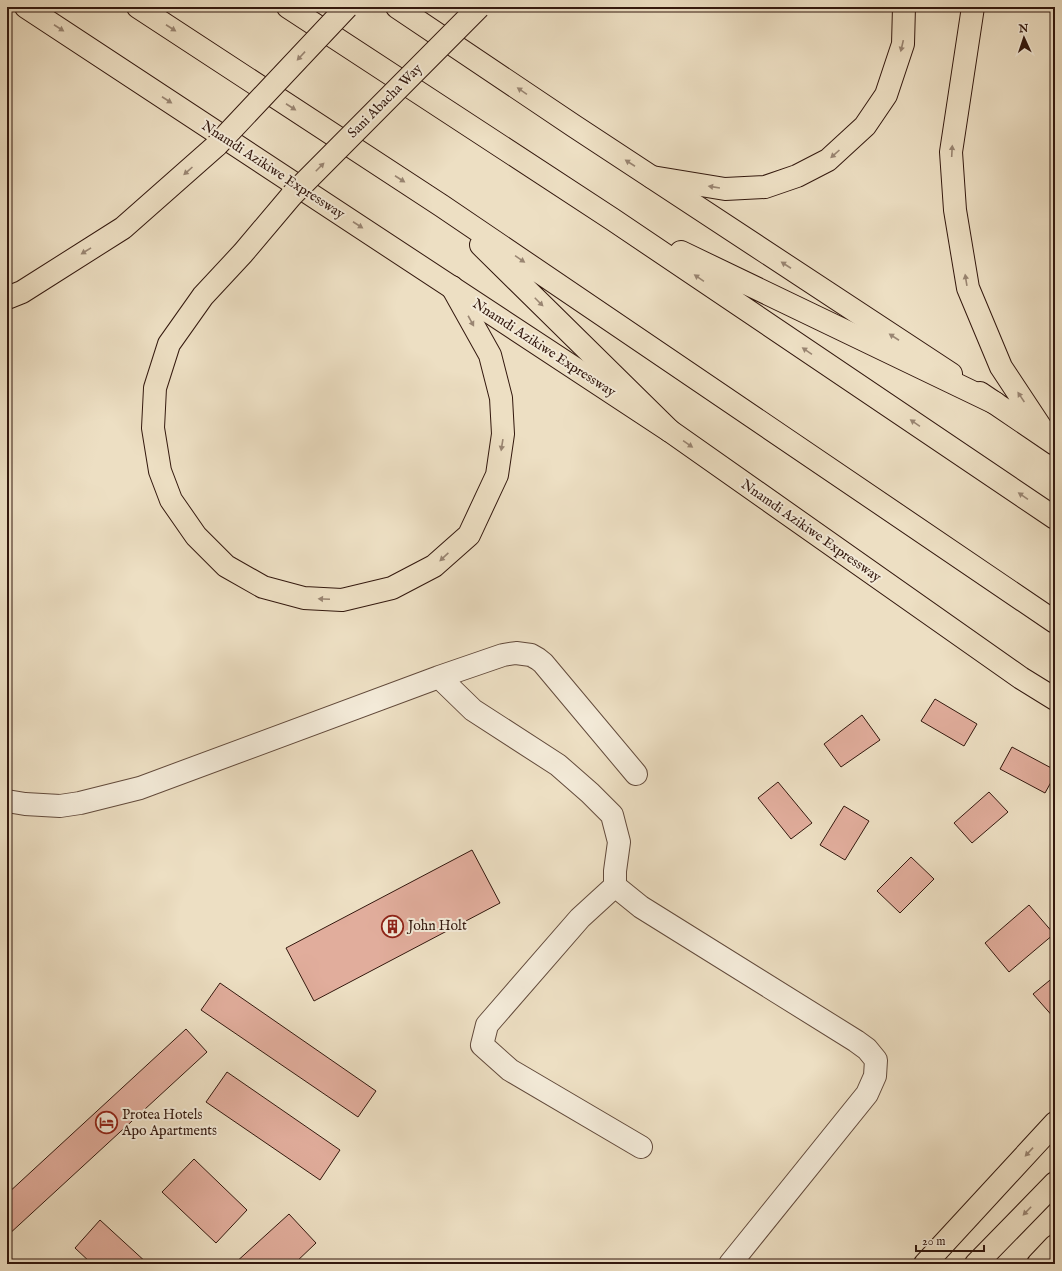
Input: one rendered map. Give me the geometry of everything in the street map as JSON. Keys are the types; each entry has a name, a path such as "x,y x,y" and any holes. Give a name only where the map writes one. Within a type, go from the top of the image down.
{"main road":[{"name":"Nnamdi Azikiwe Expressway","path":"26,7 670,431 1021,678 1055,699"},
{"path":"138,7 442,206 1055,622"},
{"path":"288,7 612,219 1055,518"},
{"path":"7,298 22,292 123,228 217,145 347,7"},
{"path":"397,7 1053,442"},
{"name":"Sani Abacha Way","path":"452,287 490,355 501,398 503,434 497,475 468,535 434,566 392,588 342,600 304,598 263,587 226,566 196,536 171,500 160,471 153,428 155,388 169,344 203,296 244,253 292,195 479,7"},
{"path":"652,177 725,189 765,187 797,176 828,160 865,126 886,95 903,44 904,7"},
{"path":"973,7 951,152 955,210 968,288 1001,367 1053,442"},
{"path":"442,206 670,431"},
{"path":"612,219 995,403"},
{"path":"925,1264 1055,1123"},
{"path":"976,1264 1055,1183"},
{"path":"1038,1264 1055,1246"}],"street":[{"path":"7,801 25,804 60,806 140,788 439,677 503,655 516,653 531,655 538,659 636,774"},
{"path":"439,677 472,710 558,765 590,793 612,815 619,842 615,872 615,886 580,918 487,1025 482,1045 510,1070 641,1147"},
{"path":"615,886 641,907 856,1041 867,1049 876,1060 875,1076 867,1094 730,1264"}],"building":[{"path":"935,699 977,724 964,746 921,721"},
{"path":"862,715 880,740 841,767 824,744"},
{"path":"1012,747 1055,770 1055,775 1045,793 1000,769"},
{"path":"778,782 812,823 791,839 758,798"},
{"path":"989,792 1008,812 972,843 954,823"},
{"path":"844,806 869,821 845,860 820,845"},
{"name":"John Holt","path":"472,850 500,903 314,1001 286,948"},
{"path":"911,857 934,879 900,913 877,891"},
{"path":"1029,905 1054,934 1009,972 985,943"},
{"path":"1055,976 1055,1019 1033,994"},
{"path":"220,983 376,1091 358,1117 201,1010"},
{"name":"Protea Hotels Apo Apartments","path":"186,1029 207,1052 7,1236 7,1194"},
{"name":"Protea Hotels Apo Apartments","path":"227,1072 340,1150 320,1180 206,1102"},
{"name":"Protea Hotels Apo Apartments","path":"194,1159 247,1210 216,1243 162,1192"},
{"path":"289,1214 316,1243 294,1264 234,1264"},
{"path":"100,1220 148,1264 92,1264 75,1248"}],"place":[{"name":"John Holt","path":"393,926"},
{"name":"Protea Hotels Apo Apartments","path":"107,1123"}]}
